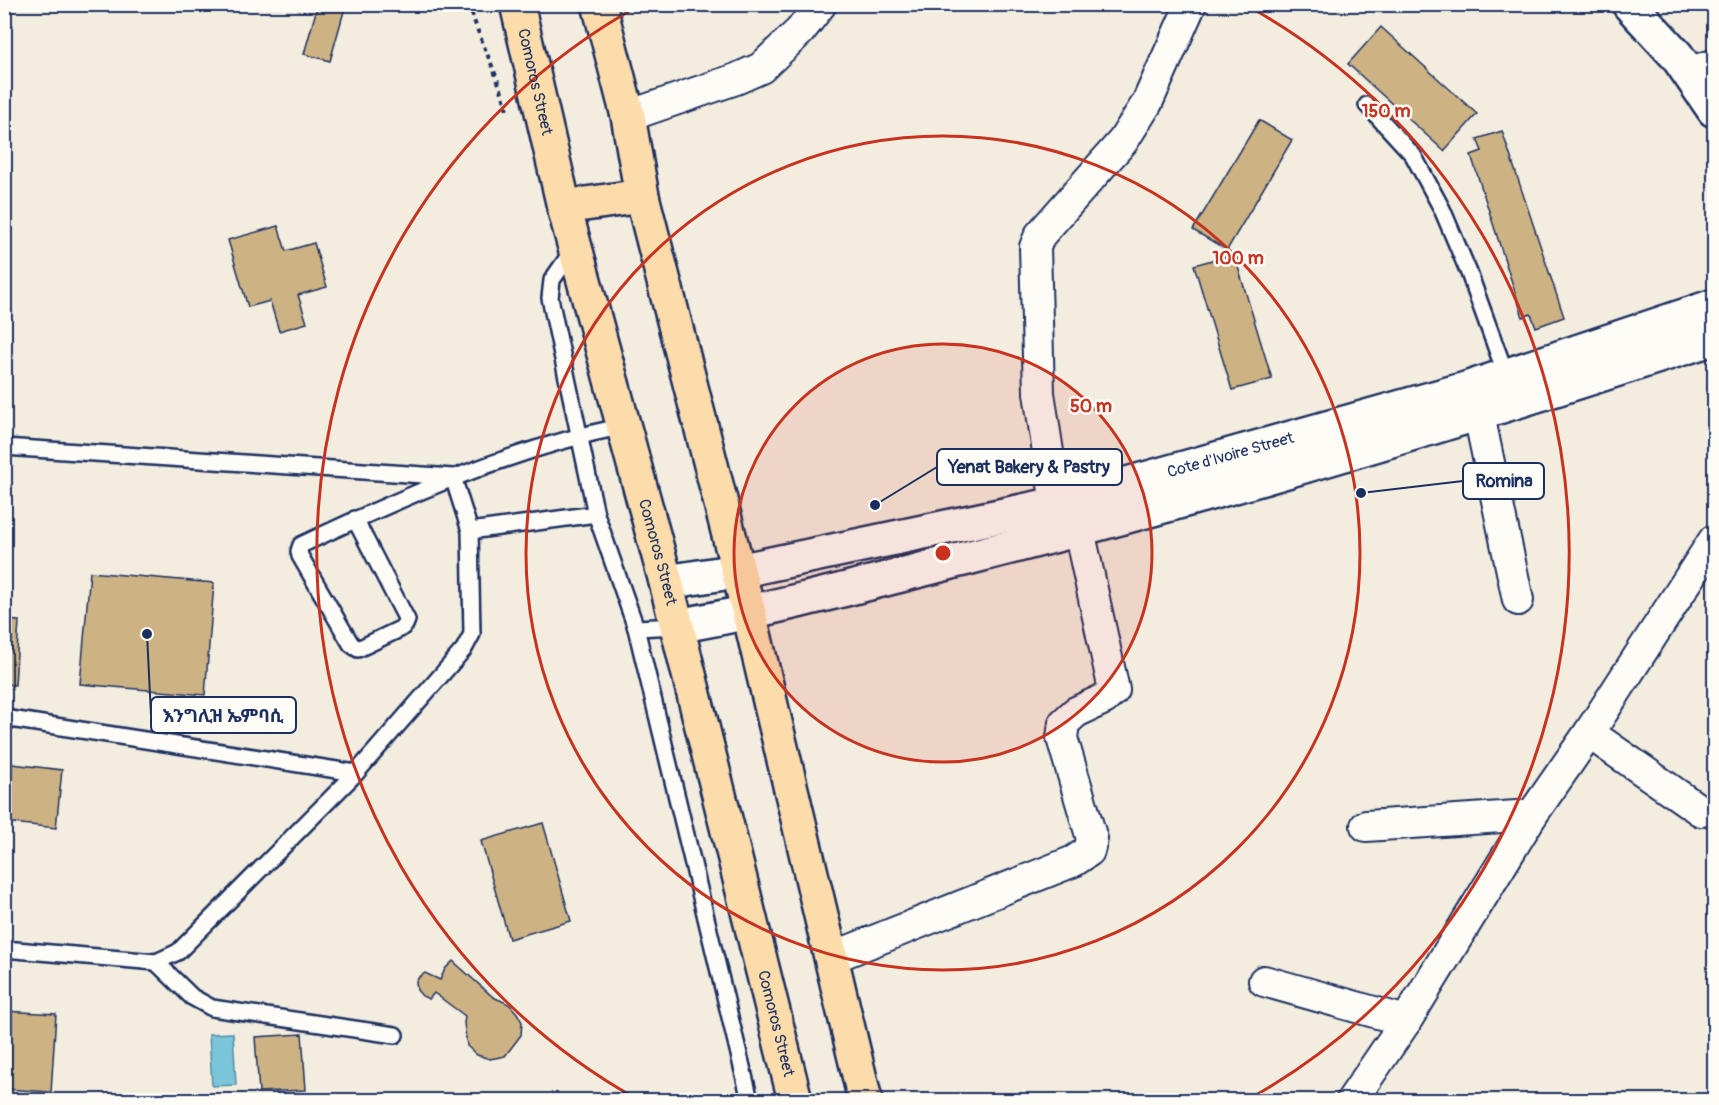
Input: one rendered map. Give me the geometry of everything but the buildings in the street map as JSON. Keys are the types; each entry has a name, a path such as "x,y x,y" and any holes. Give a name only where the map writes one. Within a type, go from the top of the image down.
{"main road":[{"name":"Comoros Street","path":"517,4 564,207 666,582 795,1101"},
{"path":"599,4 628,116 642,196 749,613 865,1101"},
{"path":"1629,4 1701,68 1714,110"},
{"path":"564,207 642,196"},
{"name":"Cote d'Ivoire Street","path":"666,582 738,571 1056,504 1466,390 1714,306"},
{"name":"Cote d'Ivoire Street","path":"676,626 749,613 1079,530 1479,415 1714,338"}],"street":[{"path":"628,116 736,79 761,68 800,31 821,4"},
{"path":"1056,504 1039,393 1035,247 1040,235 1123,141 1148,103 1191,4"},
{"path":"1479,415 1518,600"},
{"path":"831,958 1074,861 1089,851 1092,839 1062,738 1064,723 1076,712 1104,699 1114,690 1079,530"},
{"path":"1352,1101 1406,1021 1532,815 1588,734 1714,540"},
{"path":"1588,734 1710,810"},
{"path":"1366,826 1532,815"},
{"path":"1264,981 1406,1021"}],"lane":[{"path":"1367,105 1413,155 1442,209 1506,375"},
{"path":"575,247 552,280 550,298 596,514 636,628 750,1101"},
{"path":"355,519 407,620 400,629 358,649 351,644 299,551 301,545 355,519 453,477 580,435 624,426"},
{"path":"4,447 453,477"},
{"path":"4,948 156,962 178,952 356,773 464,649 472,634 470,531 453,477"},
{"path":"470,531 596,514"},
{"path":"636,628 676,626"},
{"path":"4,718 356,773"},
{"path":"156,962 192,998 212,1008 395,1035"}],"water":[{"path":"233,1033 236,1085 212,1086 209,1034"}],"place":[{"name":"Romina","path":"1361,493"},
{"name":"Yenat Bakery & Pastry","path":"875,505"},
{"name":"እንግሊዝ ኤምባሲ","path":"147,634"}]}
